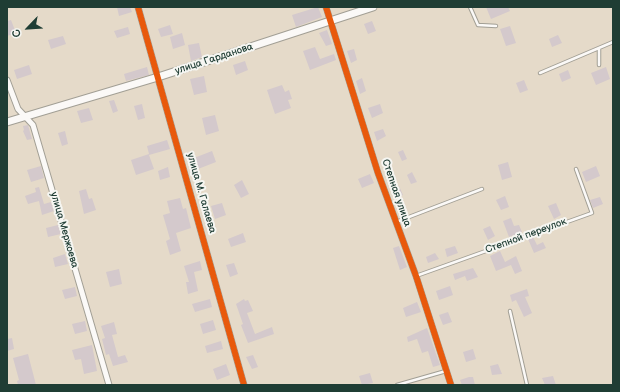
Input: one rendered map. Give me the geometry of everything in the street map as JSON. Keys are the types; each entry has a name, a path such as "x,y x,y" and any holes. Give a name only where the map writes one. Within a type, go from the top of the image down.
{"street":[{"name":"улица М. Галаева","path":"138,7 244,385"},
{"name":"Степная улица","path":"326,7 332,22 355,101 416,276 451,385"},
{"name":"улица Гарданова","path":"7,122 158,77 332,22 373,7"},
{"name":"улица Мержоева","path":"7,80 18,109 34,125 109,385"}],"lane":[{"path":"470,7 478,25 496,26"},
{"path":"540,73 613,42"},
{"path":"599,48 599,65"},
{"name":"Степной переулок","path":"416,276 592,213 576,169"},
{"path":"396,222 482,188"},
{"path":"510,311 527,385"},
{"path":"397,385 446,371"}],"building":[{"path":"117,7 130,7 132,12 119,16"},
{"path":"318,7 322,17 296,27 292,15"},
{"path":"486,7 508,7 510,11 491,19"},
{"path":"11,20 16,33 7,36 7,21"},
{"path":"372,21 376,31 368,34 364,24"},
{"path":"170,25 173,34 161,37 158,29"},
{"path":"510,26 516,43 506,46 500,29"},
{"path":"128,27 130,34 117,38 114,31"},
{"path":"327,30 332,44 326,46 319,33"},
{"path":"182,33 185,45 173,49 170,37"},
{"path":"558,35 562,43 552,47 549,39"},
{"path":"63,36 66,44 51,49 48,40"},
{"path":"199,43 202,57 191,61 188,45"},
{"path":"315,47 320,59 334,54 336,60 310,70 303,51"},
{"path":"354,49 357,60 351,63 347,51"},
{"path":"245,61 248,70 236,75 233,65"},
{"path":"29,65 32,74 17,79 14,70"},
{"path":"147,67 149,75 126,81 124,74"},
{"path":"606,67 610,79 596,85 591,73"},
{"path":"568,70 571,78 562,82 559,74"},
{"path":"204,76 207,92 194,95 190,79"},
{"path":"362,78 366,91 360,94 356,81"},
{"path":"524,80 528,90 520,93 516,83"},
{"path":"282,85 285,92 289,90 292,99 288,100 291,108 275,114 267,90"},
{"path":"114,100 118,111 113,113 109,101"},
{"path":"142,104 145,118 138,120 134,106"},
{"path":"380,104 383,113 372,118 368,108"},
{"path":"89,108 93,120 81,123 77,111"},
{"path":"215,115 219,131 206,135 202,118"},
{"path":"28,125 32,139 27,140 23,131 23,126"},
{"path":"383,129 386,136 377,141 374,132"},
{"path":"65,131 68,144 62,146 58,133"},
{"path":"167,140 170,149 149,155 154,169 136,175 131,160 149,154 147,146"},
{"path":"403,150 407,159 402,161 398,152"},
{"path":"212,151 216,162 198,169 194,158"},
{"path":"508,162 512,177 502,180 498,165"},
{"path":"41,166 44,178 31,182 27,170"},
{"path":"596,166 600,176 586,182 582,172"},
{"path":"168,167 170,177 160,180 158,171"},
{"path":"412,172 417,182 411,184 407,175"},
{"path":"370,174 374,183 362,188 358,179"},
{"path":"242,180 249,194 241,198 234,185"},
{"path":"399,186 403,195 396,198 392,189"},
{"path":"39,187 44,204 51,202 54,211 42,215 39,201 28,204 25,196 36,192 35,188"},
{"path":"86,189 89,199 92,198 96,210 84,214 79,191"},
{"path":"505,196 509,207 501,210 496,200"},
{"path":"600,197 603,204 593,208 590,200"},
{"path":"180,198 183,209 186,208 191,228 176,233 181,251 170,255 166,241 170,239 163,215 170,213 167,201"},
{"path":"222,203 226,215 215,219 211,206"},
{"path":"556,203 561,215 554,219 548,206"},
{"path":"511,218 514,226 519,225 522,232 509,237 503,221"},
{"path":"58,225 61,234 48,237 46,228"},
{"path":"490,226 495,236 488,240 483,229"},
{"path":"243,233 246,242 231,247 228,239"},
{"path":"533,237 537,245 543,242 546,248 534,253 528,239"},
{"path":"399,246 407,267 400,270 393,248"},
{"path":"455,246 458,253 447,257 445,249"},
{"path":"500,251 505,262 516,256 522,271 515,274 511,265 496,271 490,256"},
{"path":"435,253 439,259 428,263 426,257"},
{"path":"65,254 68,264 55,267 53,258"},
{"path":"200,261 202,270 194,272 198,291 188,294 186,282 189,282 184,266"},
{"path":"234,263 238,274 230,277 226,265"},
{"path":"473,268 478,277 467,281 465,276 455,280 453,274"},
{"path":"119,269 122,284 110,287 106,272"},
{"path":"450,286 453,295 439,300 436,291"},
{"path":"75,287 77,296 65,299 62,290"},
{"path":"527,289 529,296 525,297 532,313 524,317 516,300 512,302 510,295"},
{"path":"210,299 212,307 195,312 192,304"},
{"path":"244,299 245,301 248,300 253,311 247,313 255,334 272,327 274,334 248,343 241,325 243,324 236,304"},
{"path":"417,302 421,312 406,317 403,308"},
{"path":"448,312 452,322 443,325 439,315"},
{"path":"213,320 216,330 203,334 200,324"},
{"path":"85,321 87,331 75,334 72,324"},
{"path":"114,322 117,334 112,335 118,357 125,355 128,362 113,366 109,354 106,355 102,339 105,338 101,326"},
{"path":"427,328 440,365 433,367 428,351 422,353 417,339 408,342 407,337"},
{"path":"12,338 14,349 7,351 7,339"},
{"path":"221,341 223,349 207,353 205,346"},
{"path":"92,345 97,371 84,374 81,359 75,360 72,350"},
{"path":"473,349 476,359 466,362 463,352"},
{"path":"28,354 36,385 18,385 17,381 19,380 13,358"},
{"path":"253,355 258,367 252,369 246,357"},
{"path":"226,364 230,375 217,380 213,369"},
{"path":"498,364 502,374 492,375 490,366"},
{"path":"370,373 373,383 362,385 359,376"},
{"path":"553,376 556,385 545,385 542,378"},
{"path":"473,377 475,385 462,385 460,380"}],"cycle path":[{"path":"138,7 244,385"},
{"path":"326,7 378,173 416,276 451,385"}]}
